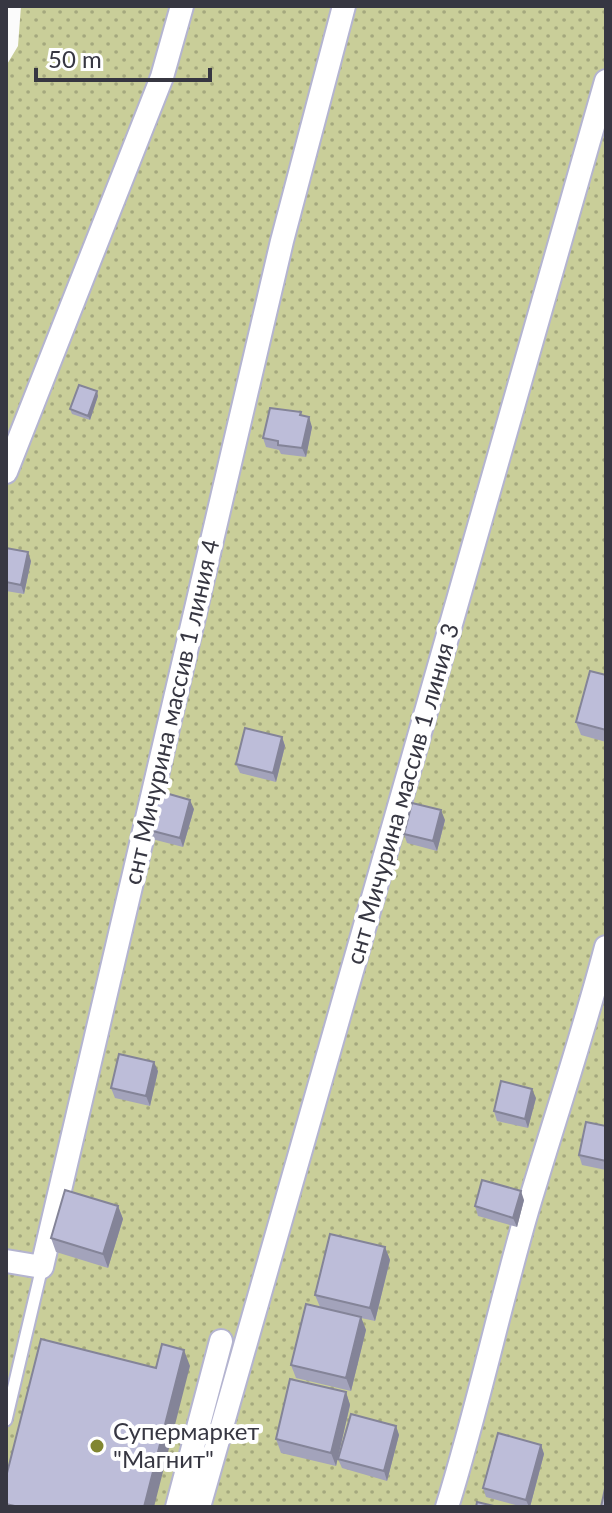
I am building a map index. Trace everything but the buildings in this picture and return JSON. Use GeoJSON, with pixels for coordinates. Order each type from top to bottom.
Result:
{"type":"FeatureCollection","features":[{"type":"Feature","properties":{"kind":"street"},"geometry":{"type":"LineString","coordinates":[[6,472],[162,77],[182,6]]}},
{"type":"Feature","properties":{"kind":"street","name":"снт Мичурина массив 1 линия 4"},"geometry":{"type":"LineString","coordinates":[[42,1267],[282,241],[344,6]]}},
{"type":"Feature","properties":{"kind":"street","name":"снт Мичурина массив 1 линия 3"},"geometry":{"type":"LineString","coordinates":[[199,1507],[606,81]]}},
{"type":"Feature","properties":{"kind":"street"},"geometry":{"type":"LineString","coordinates":[[447,1507],[528,1210],[587,1020],[606,947]]}},
{"type":"Feature","properties":{"kind":"street"},"geometry":{"type":"LineString","coordinates":[[6,1261],[42,1267]]}},
{"type":"Feature","properties":{"kind":"street"},"geometry":{"type":"LineString","coordinates":[[177,1507],[221,1341]]}},
{"type":"Feature","properties":{"kind":"lane","name":"снт Мичурина массив 1 линия 4"},"geometry":{"type":"LineString","coordinates":[[6,1420],[42,1267]]}},
{"type":"Feature","properties":{"kind":"green space"},"geometry":{"type":"Polygon","coordinates":[[[21,6],[606,6],[606,1507],[6,1507],[6,66],[18,46],[21,6]]]}},
{"type":"Feature","properties":{"kind":"place","name":"Супермаркет \"Магнит\""},"geometry":{"type":"Point","coordinates":[97,1446]}}]}
